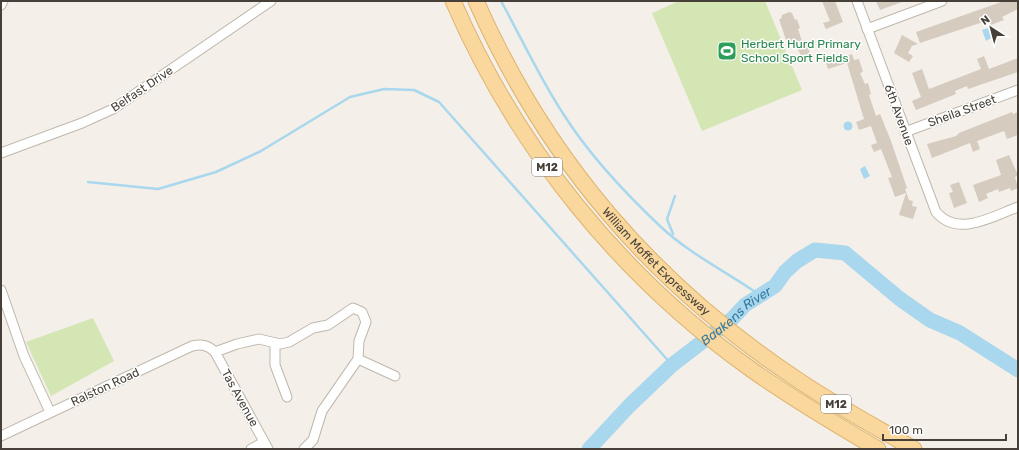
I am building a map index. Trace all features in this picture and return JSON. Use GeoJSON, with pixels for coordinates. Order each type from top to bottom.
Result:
{"type":"FeatureCollection","features":[{"type":"Feature","properties":{"kind":"main road","name":"William Moffet Expressway"},"geometry":{"type":"LineString","coordinates":[[453,1],[493,84],[547,167],[564,190],[618,254],[650,286],[675,308],[751,369],[791,396],[878,449]]}},
{"type":"Feature","properties":{"kind":"main road","name":"William Moffet Expressway"},"geometry":{"type":"LineString","coordinates":[[476,1],[516,84],[547,133],[577,176],[630,239],[688,294],[762,354],[832,401],[914,449]]}},
{"type":"Feature","properties":{"kind":"street"},"geometry":{"type":"LineString","coordinates":[[1,5],[3,1]]}},
{"type":"Feature","properties":{"kind":"street","name":"Belfast Drive"},"geometry":{"type":"LineString","coordinates":[[1,153],[89,121],[113,109],[272,1]]}},
{"type":"Feature","properties":{"kind":"street","name":"6th Avenue"},"geometry":{"type":"LineString","coordinates":[[857,1],[934,208],[941,217],[950,223],[962,225],[973,224],[1018,207]]}},
{"type":"Feature","properties":{"kind":"street"},"geometry":{"type":"LineString","coordinates":[[867,29],[942,1]]}},
{"type":"Feature","properties":{"kind":"street","name":"Sheila Street"},"geometry":{"type":"LineString","coordinates":[[905,132],[1018,90]]}},
{"type":"Feature","properties":{"kind":"street"},"geometry":{"type":"LineString","coordinates":[[1,290],[3,303],[24,356],[50,412]]}},
{"type":"Feature","properties":{"kind":"street"},"geometry":{"type":"LineString","coordinates":[[213,350],[259,339],[275,343],[284,343],[294,340],[313,328],[328,325],[349,309],[357,308],[364,314],[366,322],[359,341],[358,359],[322,411],[313,440],[304,449]]}},
{"type":"Feature","properties":{"kind":"street"},"geometry":{"type":"LineString","coordinates":[[275,343],[277,370],[287,397]]}},
{"type":"Feature","properties":{"kind":"street","name":"Ralston Road"},"geometry":{"type":"LineString","coordinates":[[1,436],[192,346],[199,345],[213,350]]}},
{"type":"Feature","properties":{"kind":"street","name":"Tas Avenue"},"geometry":{"type":"LineString","coordinates":[[213,350],[266,445]]}},
{"type":"Feature","properties":{"kind":"street"},"geometry":{"type":"LineString","coordinates":[[358,359],[395,376]]}},
{"type":"Feature","properties":{"kind":"street"},"geometry":{"type":"LineString","coordinates":[[251,449],[266,445]]}},
{"type":"Feature","properties":{"kind":"green space","name":"Herbert Hurd Primary School Sport Fields"},"geometry":{"type":"Polygon","coordinates":[[[679,1],[765,1],[802,90],[702,131],[652,13],[679,1]]]}},
{"type":"Feature","properties":{"kind":"green space"},"geometry":{"type":"Polygon","coordinates":[[[93,318],[114,361],[51,396],[26,342],[93,318]]]}},
{"type":"Feature","properties":{"kind":"water"},"geometry":{"type":"Polygon","coordinates":[[[988,28],[991,38],[986,41],[982,30],[988,28]]]}},
{"type":"Feature","properties":{"kind":"water"},"geometry":{"type":"Polygon","coordinates":[[[846,122],[850,122],[852,126],[850,130],[846,130],[844,128],[844,124],[846,122]]]}},
{"type":"Feature","properties":{"kind":"water"},"geometry":{"type":"Polygon","coordinates":[[[865,166],[870,176],[864,179],[860,169],[865,166]]]}},
{"type":"Feature","properties":{"kind":"building"},"geometry":{"type":"Polygon","coordinates":[[[822,1],[835,1],[843,22],[826,29],[823,23],[830,21],[822,1]]]}},
{"type":"Feature","properties":{"kind":"building"},"geometry":{"type":"Polygon","coordinates":[[[876,1],[902,1],[902,2],[880,10],[876,1]]]}},
{"type":"Feature","properties":{"kind":"building"},"geometry":{"type":"Polygon","coordinates":[[[1004,1],[1018,1],[1018,9],[1002,17],[1004,20],[991,25],[989,20],[920,43],[916,32],[1004,1]]]}},
{"type":"Feature","properties":{"kind":"building"},"geometry":{"type":"Polygon","coordinates":[[[789,12],[792,13],[795,20],[797,19],[800,28],[798,29],[802,41],[805,40],[810,53],[802,59],[795,41],[791,42],[791,39],[786,40],[779,19],[781,19],[782,15],[789,12]]]}},
{"type":"Feature","properties":{"kind":"building"},"geometry":{"type":"Polygon","coordinates":[[[902,35],[918,44],[912,46],[908,53],[913,56],[909,62],[894,53],[902,35]]]}},
{"type":"Feature","properties":{"kind":"building"},"geometry":{"type":"Polygon","coordinates":[[[839,54],[841,58],[852,54],[854,60],[859,59],[863,72],[860,73],[865,84],[868,83],[871,94],[869,95],[876,116],[880,114],[907,188],[905,189],[909,200],[913,201],[912,206],[917,207],[913,219],[899,215],[906,193],[895,197],[888,178],[892,177],[881,149],[874,152],[871,145],[877,143],[871,126],[859,130],[856,122],[864,119],[847,63],[828,69],[826,63],[833,61],[832,57],[839,54]]]}},
{"type":"Feature","properties":{"kind":"building"},"geometry":{"type":"Polygon","coordinates":[[[984,56],[989,69],[1018,58],[1018,72],[968,89],[967,86],[955,91],[956,94],[916,110],[912,101],[921,97],[912,73],[922,69],[929,89],[981,69],[977,59],[984,56]]]}},
{"type":"Feature","properties":{"kind":"building"},"geometry":{"type":"Polygon","coordinates":[[[1012,112],[1013,114],[1018,112],[1018,135],[1007,139],[1004,131],[977,141],[980,149],[973,152],[970,143],[932,158],[927,144],[956,136],[959,133],[1012,112]]]}},
{"type":"Feature","properties":{"kind":"building"},"geometry":{"type":"Polygon","coordinates":[[[1009,155],[1018,175],[1015,177],[1018,188],[1011,191],[1010,188],[999,192],[998,189],[986,194],[988,198],[979,202],[973,185],[1001,175],[996,160],[1009,155]]]}},
{"type":"Feature","properties":{"kind":"building"},"geometry":{"type":"Polygon","coordinates":[[[959,182],[967,203],[954,208],[949,193],[953,192],[950,185],[959,182]]]}},
{"type":"Feature","properties":{"kind":"waterway"},"geometry":{"type":"LineString","coordinates":[[501,1],[555,101],[585,145],[609,174],[661,227],[673,237],[697,255],[761,296]]}},
{"type":"Feature","properties":{"kind":"waterway"},"geometry":{"type":"LineString","coordinates":[[88,182],[158,189],[216,172],[261,151],[350,97],[384,89],[414,90],[439,102],[672,365]]}},
{"type":"Feature","properties":{"kind":"waterway"},"geometry":{"type":"LineString","coordinates":[[673,234],[667,219],[675,196]]}},
{"type":"Feature","properties":{"kind":"waterway","name":"Baakens River"},"geometry":{"type":"LineString","coordinates":[[589,449],[629,406],[672,365],[732,319],[745,305],[775,286],[785,272],[797,261],[815,250],[845,253],[900,299],[930,320],[960,333],[1018,370]]}},
{"type":"Feature","properties":{"kind":"place","name":"Herbert Hurd Primary School Sport Fields"},"geometry":{"type":"Point","coordinates":[727,51]}}]}
